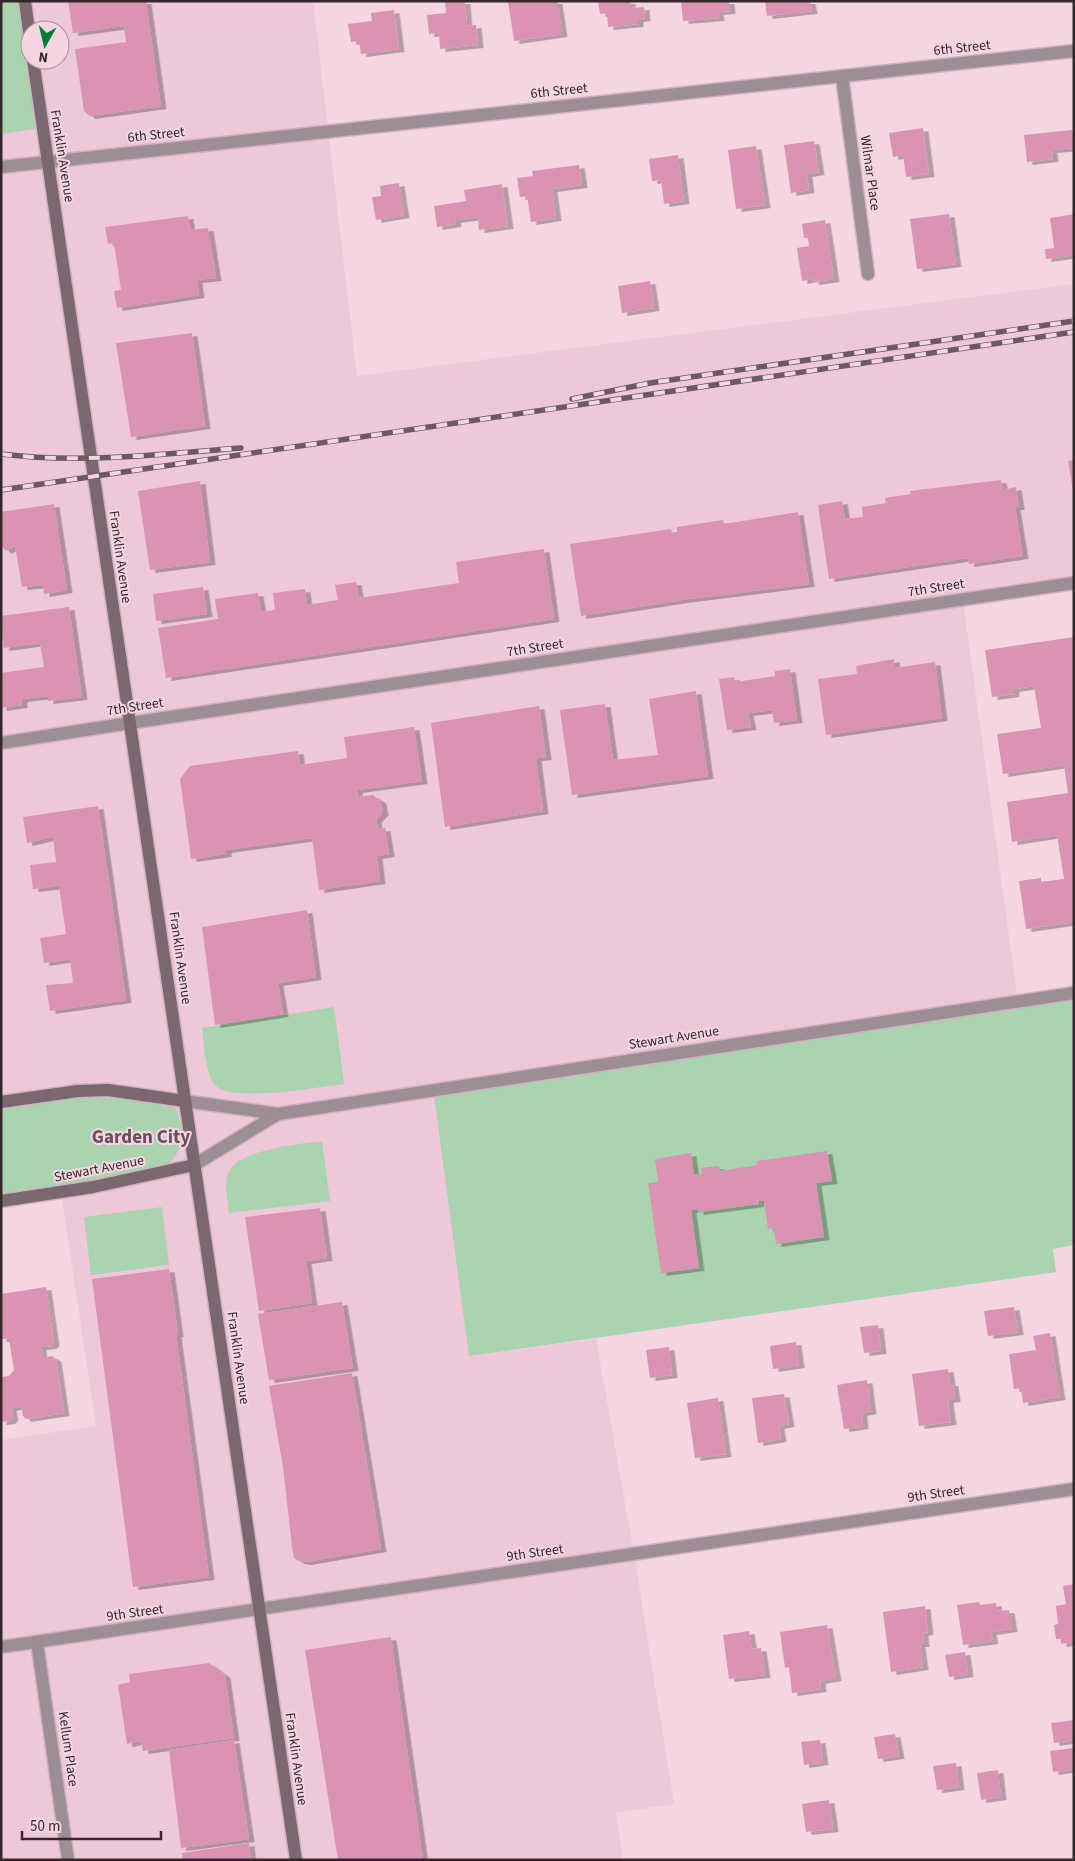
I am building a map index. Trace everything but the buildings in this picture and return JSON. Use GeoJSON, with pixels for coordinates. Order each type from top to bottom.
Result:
{"type":"FeatureCollection","features":[{"type":"Feature","properties":{"kind":"main road"},"geometry":{"type":"LineString","coordinates":[[25,1],[28,20]]}},
{"type":"Feature","properties":{"kind":"main road","name":"Franklin Avenue"},"geometry":{"type":"LineString","coordinates":[[34,70],[296,1860]]}},
{"type":"Feature","properties":{"kind":"main road","name":"Stewart Avenue"},"geometry":{"type":"LineString","coordinates":[[1,1102],[78,1091],[108,1090],[185,1101]]}},
{"type":"Feature","properties":{"kind":"main road","name":"Stewart Avenue"},"geometry":{"type":"LineString","coordinates":[[1,1201],[93,1187],[194,1165]]}},
{"type":"Feature","properties":{"kind":"street","name":"6th Street"},"geometry":{"type":"LineString","coordinates":[[1,168],[1074,50]]}},
{"type":"Feature","properties":{"kind":"street","name":"Wilmar Place"},"geometry":{"type":"LineString","coordinates":[[842,76],[868,274]]}},
{"type":"Feature","properties":{"kind":"street","name":"7th Street"},"geometry":{"type":"LineString","coordinates":[[1,743],[1074,583]]}},
{"type":"Feature","properties":{"kind":"street","name":"Stewart Avenue"},"geometry":{"type":"LineString","coordinates":[[185,1101],[278,1114],[1074,993]]}},
{"type":"Feature","properties":{"kind":"street","name":"Stewart Avenue"},"geometry":{"type":"LineString","coordinates":[[194,1165],[278,1114]]}},
{"type":"Feature","properties":{"kind":"street","name":"9th Street"},"geometry":{"type":"LineString","coordinates":[[1,1647],[1074,1489]]}},
{"type":"Feature","properties":{"kind":"street","name":"Kellum Place"},"geometry":{"type":"LineString","coordinates":[[37,1642],[68,1860]]}},
{"type":"Feature","properties":{"kind":"shaded area"},"geometry":{"type":"Polygon","coordinates":[[[1,1],[313,1],[357,376],[1074,284],[1074,584],[963,601],[1018,1002],[469,1356],[596,1339],[634,1554],[674,1804],[616,1813],[623,1860],[1,1860],[1,1440],[96,1426],[61,1192],[181,1144],[182,1123],[175,1106],[1,1102],[1,1]]]}},
{"type":"Feature","properties":{"kind":"green space"},"geometry":{"type":"Polygon","coordinates":[[[1,1],[24,1],[27,20],[20,20],[20,70],[32,70],[43,128],[1,134],[1,1]]]}},
{"type":"Feature","properties":{"kind":"green space"},"geometry":{"type":"Polygon","coordinates":[[[1074,993],[1074,1245],[1053,1249],[1056,1272],[469,1356],[433,1088],[1074,993]]]}},
{"type":"Feature","properties":{"kind":"green space"},"geometry":{"type":"Polygon","coordinates":[[[334,1007],[344,1084],[278,1092],[242,1093],[227,1091],[217,1087],[213,1082],[206,1059],[202,1028],[334,1007]]]}},
{"type":"Feature","properties":{"kind":"green space"},"geometry":{"type":"Polygon","coordinates":[[[127,1089],[175,1106],[181,1126],[181,1142],[175,1157],[161,1172],[1,1201],[1,1102],[127,1089]]]}},
{"type":"Feature","properties":{"kind":"green space"},"geometry":{"type":"Polygon","coordinates":[[[322,1141],[330,1201],[229,1213],[226,1181],[229,1171],[236,1164],[246,1157],[272,1149],[322,1141]]]}},
{"type":"Feature","properties":{"kind":"green space"},"geometry":{"type":"Polygon","coordinates":[[[162,1207],[169,1265],[91,1275],[84,1217],[162,1207]]]}},
{"type":"Feature","properties":{"kind":"railway"},"geometry":{"type":"LineString","coordinates":[[572,399],[650,383],[1074,321]]}},
{"type":"Feature","properties":{"kind":"railway"},"geometry":{"type":"LineString","coordinates":[[1,490],[1074,332]]}},
{"type":"Feature","properties":{"kind":"railway"},"geometry":{"type":"LineString","coordinates":[[1,454],[31,457],[91,458],[241,448]]}},
{"type":"Feature","properties":{"kind":"district","name":"Garden City"},"geometry":{"type":"Point","coordinates":[141,1137]}}]}
